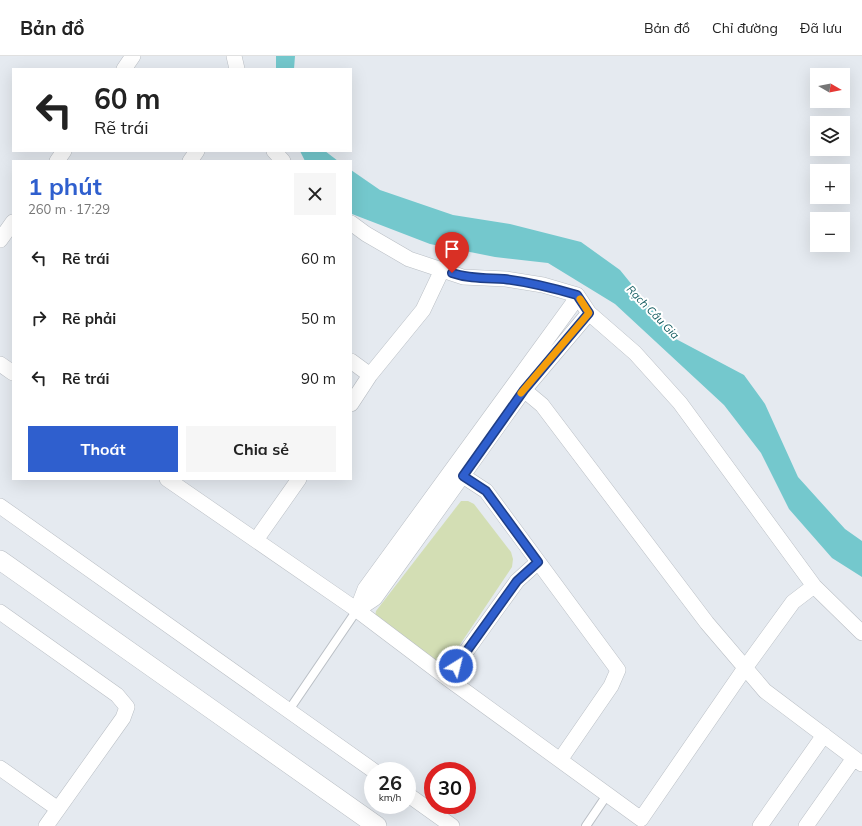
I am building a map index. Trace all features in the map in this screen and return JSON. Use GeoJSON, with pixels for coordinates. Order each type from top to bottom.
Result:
{"type":"FeatureCollection","features":[{"type":"Feature","properties":{"kind":"street"},"geometry":{"type":"LineString","coordinates":[[125,68],[133,56]]}},
{"type":"Feature","properties":{"kind":"street"},"geometry":{"type":"LineString","coordinates":[[234,56],[236,68]]}},
{"type":"Feature","properties":{"kind":"street"},"geometry":{"type":"LineString","coordinates":[[275,152],[282,160]]}},
{"type":"Feature","properties":{"kind":"street"},"geometry":{"type":"LineString","coordinates":[[0,240],[12,223]]}},
{"type":"Feature","properties":{"kind":"street"},"geometry":{"type":"LineString","coordinates":[[352,224],[366,234],[408,259],[463,277],[506,279],[543,285],[577,295],[589,313],[635,353],[680,403],[814,586],[862,632]]}},
{"type":"Feature","properties":{"kind":"street"},"geometry":{"type":"LineString","coordinates":[[352,402],[370,375],[423,310],[442,270]]}},
{"type":"Feature","properties":{"kind":"street"},"geometry":{"type":"LineString","coordinates":[[357,610],[365,589],[574,302],[577,295]]}},
{"type":"Feature","properties":{"kind":"street"},"geometry":{"type":"LineString","coordinates":[[357,610],[375,598],[524,390],[589,313]]}},
{"type":"Feature","properties":{"kind":"street"},"geometry":{"type":"LineString","coordinates":[[352,362],[370,375]]}},
{"type":"Feature","properties":{"kind":"street"},"geometry":{"type":"LineString","coordinates":[[0,364],[12,372]]}},
{"type":"Feature","properties":{"kind":"street"},"geometry":{"type":"LineString","coordinates":[[524,390],[542,406],[707,624],[765,691],[858,761],[806,826]]}},
{"type":"Feature","properties":{"kind":"street"},"geometry":{"type":"LineString","coordinates":[[463,476],[486,491],[618,670],[611,686],[560,760]]}},
{"type":"Feature","properties":{"kind":"street"},"geometry":{"type":"LineString","coordinates":[[168,480],[357,610],[646,823],[745,668],[793,602],[814,586]]}},
{"type":"Feature","properties":{"kind":"street"},"geometry":{"type":"LineString","coordinates":[[256,540],[298,480]]}},
{"type":"Feature","properties":{"kind":"street"},"geometry":{"type":"LineString","coordinates":[[0,506],[364,764]]}},
{"type":"Feature","properties":{"kind":"street"},"geometry":{"type":"LineString","coordinates":[[0,560],[370,824]]}},
{"type":"Feature","properties":{"kind":"street"},"geometry":{"type":"LineString","coordinates":[[448,678],[517,581],[538,562]]}},
{"type":"Feature","properties":{"kind":"street"},"geometry":{"type":"LineString","coordinates":[[0,612],[117,695],[127,707],[123,718],[46,826]]}},
{"type":"Feature","properties":{"kind":"street"},"geometry":{"type":"LineString","coordinates":[[760,826],[824,735]]}},
{"type":"Feature","properties":{"kind":"street"},"geometry":{"type":"LineString","coordinates":[[0,768],[58,809]]}},
{"type":"Feature","properties":{"kind":"street"},"geometry":{"type":"LineString","coordinates":[[416,800],[452,826]]}},
{"type":"Feature","properties":{"kind":"lane"},"geometry":{"type":"LineString","coordinates":[[289,710],[357,610]]}},
{"type":"Feature","properties":{"kind":"lane"},"geometry":{"type":"LineString","coordinates":[[586,826],[608,795]]}},
{"type":"Feature","properties":{"kind":"green space"},"geometry":{"type":"Polygon","coordinates":[[[461,501],[468,501],[474,504],[511,552],[513,559],[512,567],[451,658],[446,664],[439,666],[375,616],[376,611],[461,501]]]}},
{"type":"Feature","properties":{"kind":"water"},"geometry":{"type":"Polygon","coordinates":[[[276,56],[295,56],[294,68],[276,68],[276,56]]]}},
{"type":"Feature","properties":{"kind":"water"},"geometry":{"type":"Polygon","coordinates":[[[300,152],[326,152],[337,160],[304,160],[300,152]]]}},
{"type":"Feature","properties":{"kind":"water","name":"Rạch Cầu Gia"},"geometry":{"type":"Polygon","coordinates":[[[352,171],[380,190],[453,215],[510,224],[581,242],[620,270],[676,339],[744,375],[765,404],[798,477],[845,529],[862,541],[862,577],[832,558],[789,509],[761,453],[724,405],[615,304],[548,263],[495,257],[430,244],[352,214],[352,171]]]}},
{"type":"Feature","properties":{"kind":"slow traffic"},"geometry":{"type":"LineString","coordinates":[[521,393],[589,313],[580,299]]}},
{"type":"Feature","properties":{"kind":"route"},"geometry":{"type":"LineString","coordinates":[[452,273],[463,277],[506,279],[543,285],[577,295],[589,313],[524,390],[463,476],[486,491],[538,562],[517,581],[456,666]]}}]}
